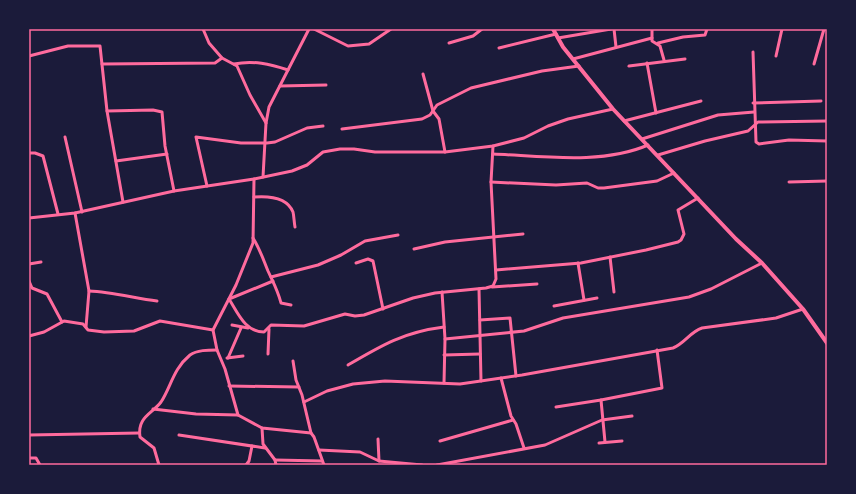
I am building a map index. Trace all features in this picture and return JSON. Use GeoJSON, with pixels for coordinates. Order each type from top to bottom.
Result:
{"type":"FeatureCollection","features":[{"type":"Feature","properties":{"kind":"street"},"geometry":{"type":"LineString","coordinates":[[204,29],[210,43],[222,58],[237,66],[250,95],[266,123]]}},
{"type":"Feature","properties":{"kind":"street"},"geometry":{"type":"LineString","coordinates":[[263,177],[267,143],[266,123],[270,107],[309,29]]}},
{"type":"Feature","properties":{"kind":"street"},"geometry":{"type":"LineString","coordinates":[[314,29],[348,46],[369,44],[391,29]]}},
{"type":"Feature","properties":{"kind":"street"},"geometry":{"type":"LineString","coordinates":[[449,43],[474,36],[482,29]]}},
{"type":"Feature","properties":{"kind":"street"},"geometry":{"type":"LineString","coordinates":[[553,29],[573,59],[613,109],[736,239],[762,263],[803,309],[827,343]]}},
{"type":"Feature","properties":{"kind":"street"},"geometry":{"type":"LineString","coordinates":[[499,48],[557,36],[612,29],[616,47]]}},
{"type":"Feature","properties":{"kind":"street"},"geometry":{"type":"LineString","coordinates":[[652,29],[652,41],[658,44],[683,37],[705,35],[707,29]]}},
{"type":"Feature","properties":{"kind":"street"},"geometry":{"type":"LineString","coordinates":[[776,56],[782,29]]}},
{"type":"Feature","properties":{"kind":"street"},"geometry":{"type":"LineString","coordinates":[[814,64],[824,29]]}},
{"type":"Feature","properties":{"kind":"street"},"geometry":{"type":"LineString","coordinates":[[573,59],[652,38]]}},
{"type":"Feature","properties":{"kind":"street"},"geometry":{"type":"LineString","coordinates":[[658,44],[664,60]]}},
{"type":"Feature","properties":{"kind":"street"},"geometry":{"type":"LineString","coordinates":[[29,56],[68,46],[100,46],[107,111],[122,202]]}},
{"type":"Feature","properties":{"kind":"street"},"geometry":{"type":"LineString","coordinates":[[753,52],[754,126],[756,142],[759,144],[789,140],[827,141]]}},
{"type":"Feature","properties":{"kind":"street"},"geometry":{"type":"LineString","coordinates":[[102,64],[215,63],[222,58]]}},
{"type":"Feature","properties":{"kind":"street"},"geometry":{"type":"LineString","coordinates":[[629,66],[664,60],[685,59]]}},
{"type":"Feature","properties":{"kind":"street"},"geometry":{"type":"LineString","coordinates":[[234,64],[244,62],[261,62],[288,70]]}},
{"type":"Feature","properties":{"kind":"street"},"geometry":{"type":"LineString","coordinates":[[647,63],[656,113]]}},
{"type":"Feature","properties":{"kind":"street"},"geometry":{"type":"LineString","coordinates":[[342,128],[422,119],[430,115],[437,105],[471,88],[542,71],[579,66]]}},
{"type":"Feature","properties":{"kind":"street"},"geometry":{"type":"LineString","coordinates":[[423,74],[433,111],[439,119],[445,152]]}},
{"type":"Feature","properties":{"kind":"street"},"geometry":{"type":"LineString","coordinates":[[280,86],[326,85]]}},
{"type":"Feature","properties":{"kind":"street"},"geometry":{"type":"LineString","coordinates":[[624,121],[701,101]]}},
{"type":"Feature","properties":{"kind":"street"},"geometry":{"type":"LineString","coordinates":[[754,103],[821,101]]}},
{"type":"Feature","properties":{"kind":"street"},"geometry":{"type":"LineString","coordinates":[[29,218],[82,212],[174,191],[254,179],[299,168],[323,152],[340,149],[376,152],[445,152],[493,146],[524,138],[548,126],[568,119],[613,109]]}},
{"type":"Feature","properties":{"kind":"street"},"geometry":{"type":"LineString","coordinates":[[107,111],[153,110],[162,112],[167,154],[174,191]]}},
{"type":"Feature","properties":{"kind":"street"},"geometry":{"type":"LineString","coordinates":[[642,138],[718,115],[754,112]]}},
{"type":"Feature","properties":{"kind":"street"},"geometry":{"type":"LineString","coordinates":[[658,155],[705,141],[748,131],[758,122],[827,121]]}},
{"type":"Feature","properties":{"kind":"street"},"geometry":{"type":"LineString","coordinates":[[207,186],[196,136],[241,143],[267,143],[275,142],[307,128],[323,126]]}},
{"type":"Feature","properties":{"kind":"street"},"geometry":{"type":"LineString","coordinates":[[65,137],[82,212]]}},
{"type":"Feature","properties":{"kind":"street"},"geometry":{"type":"LineString","coordinates":[[493,154],[584,157],[630,153],[648,145]]}},
{"type":"Feature","properties":{"kind":"street"},"geometry":{"type":"LineString","coordinates":[[490,288],[495,284],[496,270],[492,182],[493,146]]}},
{"type":"Feature","properties":{"kind":"street"},"geometry":{"type":"LineString","coordinates":[[29,153],[35,152],[43,156],[58,214]]}},
{"type":"Feature","properties":{"kind":"street"},"geometry":{"type":"LineString","coordinates":[[116,161],[167,154]]}},
{"type":"Feature","properties":{"kind":"street"},"geometry":{"type":"LineString","coordinates":[[492,182],[556,185],[587,183],[604,188],[657,181],[675,173]]}},
{"type":"Feature","properties":{"kind":"street"},"geometry":{"type":"LineString","coordinates":[[238,415],[222,358],[217,350],[213,330],[236,284],[253,238],[254,179]]}},
{"type":"Feature","properties":{"kind":"street"},"geometry":{"type":"LineString","coordinates":[[789,182],[827,181]]}},
{"type":"Feature","properties":{"kind":"street"},"geometry":{"type":"LineString","coordinates":[[254,197],[269,196],[282,201],[292,210],[295,227]]}},
{"type":"Feature","properties":{"kind":"street"},"geometry":{"type":"LineString","coordinates":[[496,270],[578,263],[646,250],[681,240],[684,234],[677,213],[678,210],[698,198]]}},
{"type":"Feature","properties":{"kind":"street"},"geometry":{"type":"LineString","coordinates":[[75,213],[89,291],[86,327]]}},
{"type":"Feature","properties":{"kind":"street"},"geometry":{"type":"LineString","coordinates":[[414,249],[445,242],[523,234]]}},
{"type":"Feature","properties":{"kind":"street"},"geometry":{"type":"LineString","coordinates":[[271,277],[323,263],[365,241],[398,235]]}},
{"type":"Feature","properties":{"kind":"street"},"geometry":{"type":"LineString","coordinates":[[253,238],[259,247],[271,277],[278,289],[281,303],[291,305]]}},
{"type":"Feature","properties":{"kind":"street"},"geometry":{"type":"LineString","coordinates":[[610,257],[614,292]]}},
{"type":"Feature","properties":{"kind":"street"},"geometry":{"type":"LineString","coordinates":[[356,263],[368,260],[372,261],[383,308]]}},
{"type":"Feature","properties":{"kind":"street"},"geometry":{"type":"LineString","coordinates":[[29,264],[41,262]]}},
{"type":"Feature","properties":{"kind":"street"},"geometry":{"type":"LineString","coordinates":[[578,263],[584,300]]}},
{"type":"Feature","properties":{"kind":"street"},"geometry":{"type":"LineString","coordinates":[[445,339],[480,336],[536,328],[564,318],[689,297],[711,289],[762,263]]}},
{"type":"Feature","properties":{"kind":"street"},"geometry":{"type":"LineString","coordinates":[[229,299],[273,281]]}},
{"type":"Feature","properties":{"kind":"street"},"geometry":{"type":"LineString","coordinates":[[29,282],[32,288],[44,293],[51,299],[62,322]]}},
{"type":"Feature","properties":{"kind":"street"},"geometry":{"type":"LineString","coordinates":[[232,325],[264,332],[269,327],[276,325],[304,326],[340,315],[360,316],[413,298],[442,292],[537,284]]}},
{"type":"Feature","properties":{"kind":"street"},"geometry":{"type":"LineString","coordinates":[[479,289],[481,381]]}},
{"type":"Feature","properties":{"kind":"street"},"geometry":{"type":"LineString","coordinates":[[89,291],[107,292],[119,296],[157,301]]}},
{"type":"Feature","properties":{"kind":"street"},"geometry":{"type":"LineString","coordinates":[[442,292],[445,339],[444,383]]}},
{"type":"Feature","properties":{"kind":"street"},"geometry":{"type":"LineString","coordinates":[[554,306],[597,298]]}},
{"type":"Feature","properties":{"kind":"street"},"geometry":{"type":"LineString","coordinates":[[229,299],[248,328]]}},
{"type":"Feature","properties":{"kind":"street"},"geometry":{"type":"LineString","coordinates":[[304,402],[327,391],[353,384],[384,381],[460,384],[516,376],[657,350],[678,346],[696,330],[702,328],[776,318],[803,309]]}},
{"type":"Feature","properties":{"kind":"street"},"geometry":{"type":"LineString","coordinates":[[480,320],[508,317],[511,320],[516,376]]}},
{"type":"Feature","properties":{"kind":"street"},"geometry":{"type":"LineString","coordinates":[[29,336],[44,332],[62,322],[83,324],[88,330],[104,332],[134,331],[160,321],[213,330]]}},
{"type":"Feature","properties":{"kind":"street"},"geometry":{"type":"LineString","coordinates":[[268,354],[269,327]]}},
{"type":"Feature","properties":{"kind":"street"},"geometry":{"type":"LineString","coordinates":[[348,365],[396,338],[420,330],[444,327]]}},
{"type":"Feature","properties":{"kind":"street"},"geometry":{"type":"LineString","coordinates":[[228,358],[241,328]]}},
{"type":"Feature","properties":{"kind":"street"},"geometry":{"type":"LineString","coordinates":[[159,465],[154,448],[140,437],[141,425],[147,413],[161,402],[173,376],[191,354],[204,350],[217,350]]}},
{"type":"Feature","properties":{"kind":"street"},"geometry":{"type":"LineString","coordinates":[[556,407],[662,388],[657,350]]}},
{"type":"Feature","properties":{"kind":"street"},"geometry":{"type":"LineString","coordinates":[[444,355],[480,354]]}},
{"type":"Feature","properties":{"kind":"street"},"geometry":{"type":"LineString","coordinates":[[222,358],[243,356]]}},
{"type":"Feature","properties":{"kind":"street"},"geometry":{"type":"LineString","coordinates":[[275,460],[323,463],[314,437],[311,434],[293,361]]}},
{"type":"Feature","properties":{"kind":"street"},"geometry":{"type":"LineString","coordinates":[[501,378],[513,420],[524,448]]}},
{"type":"Feature","properties":{"kind":"street"},"geometry":{"type":"LineString","coordinates":[[229,386],[299,387]]}},
{"type":"Feature","properties":{"kind":"street"},"geometry":{"type":"LineString","coordinates":[[601,400],[605,442]]}},
{"type":"Feature","properties":{"kind":"street"},"geometry":{"type":"LineString","coordinates":[[153,409],[196,414],[238,415],[262,428],[311,434]]}},
{"type":"Feature","properties":{"kind":"street"},"geometry":{"type":"LineString","coordinates":[[437,465],[556,442],[602,420],[632,416]]}},
{"type":"Feature","properties":{"kind":"street"},"geometry":{"type":"LineString","coordinates":[[440,441],[513,420]]}},
{"type":"Feature","properties":{"kind":"street"},"geometry":{"type":"LineString","coordinates":[[262,428],[263,444],[275,460],[276,465]]}},
{"type":"Feature","properties":{"kind":"street"},"geometry":{"type":"LineString","coordinates":[[29,435],[140,433]]}},
{"type":"Feature","properties":{"kind":"street"},"geometry":{"type":"LineString","coordinates":[[179,435],[265,448]]}},
{"type":"Feature","properties":{"kind":"street"},"geometry":{"type":"LineString","coordinates":[[378,439],[379,460]]}},
{"type":"Feature","properties":{"kind":"street"},"geometry":{"type":"LineString","coordinates":[[599,443],[622,441]]}},
{"type":"Feature","properties":{"kind":"street"},"geometry":{"type":"LineString","coordinates":[[246,465],[249,461],[252,446]]}},
{"type":"Feature","properties":{"kind":"street"},"geometry":{"type":"LineString","coordinates":[[318,450],[360,452],[379,460],[422,465]]}},
{"type":"Feature","properties":{"kind":"street"},"geometry":{"type":"LineString","coordinates":[[29,458],[36,458],[40,465]]}}]}
